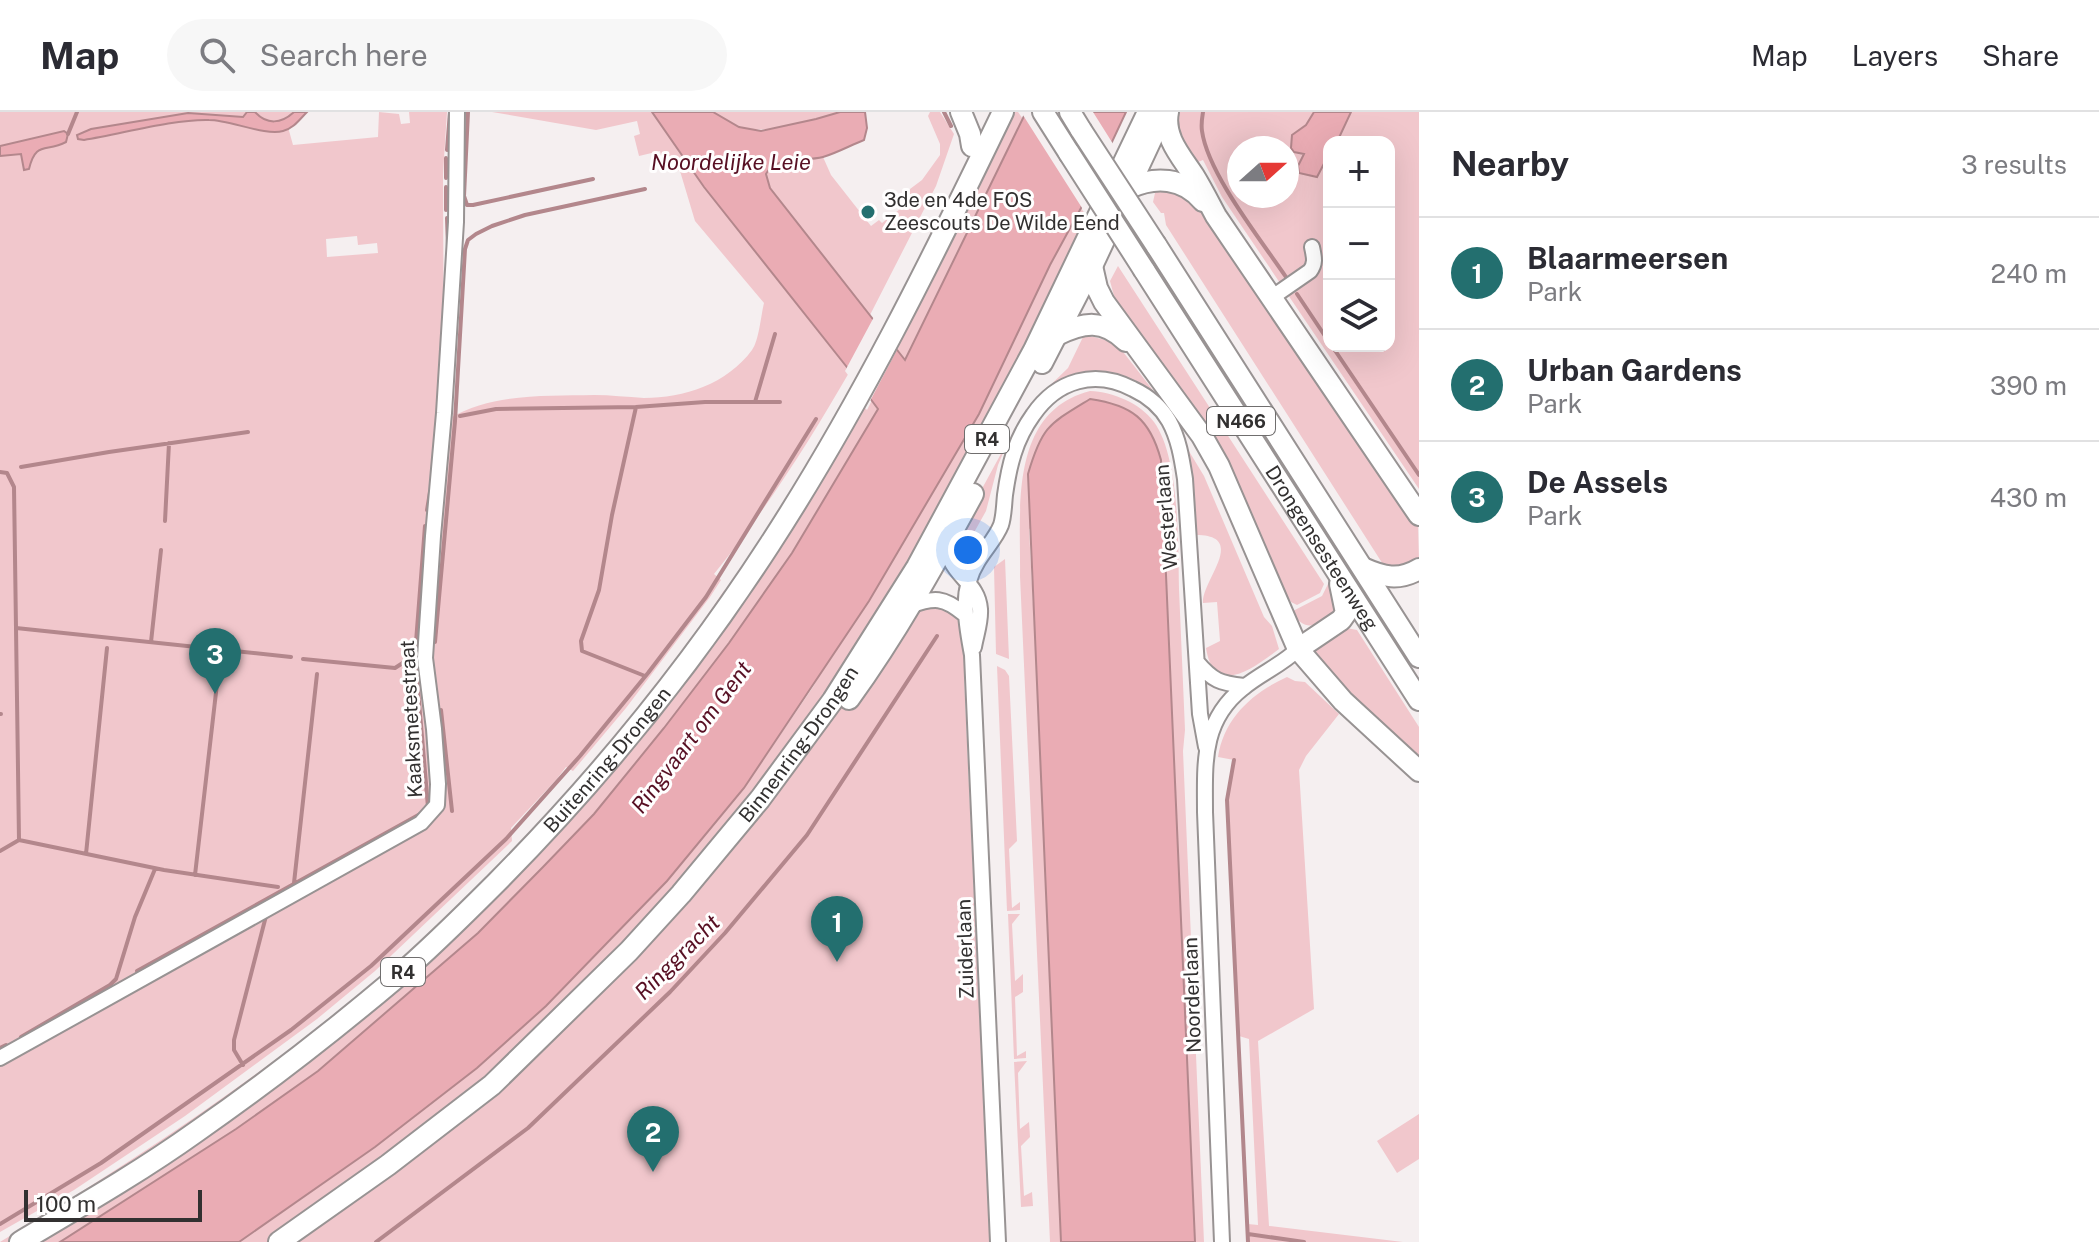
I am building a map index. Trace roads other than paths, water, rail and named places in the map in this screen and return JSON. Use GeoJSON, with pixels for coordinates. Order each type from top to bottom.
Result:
{"type":"FeatureCollection","features":[{"type":"Feature","properties":{"kind":"highway"},"geometry":{"type":"LineString","coordinates":[[895,326],[899,297],[989,112]]}},
{"type":"Feature","properties":{"kind":"highway","name":"Buitenring-Drongen"},"geometry":{"type":"LineString","coordinates":[[20,1242],[194,1134],[398,977],[577,799],[684,668],[772,542],[816,470],[895,326],[1003,112]]}},
{"type":"Feature","properties":{"kind":"highway","name":"Drongensesteenweg"},"geometry":{"type":"LineString","coordinates":[[1043,112],[1419,700]]}},
{"type":"Feature","properties":{"kind":"highway","name":"Binnenring-Drongen"},"geometry":{"type":"LineString","coordinates":[[279,1242],[388,1165],[492,1085],[629,951],[760,799],[833,700],[917,567],[1034,350],[1148,112]]}},
{"type":"Feature","properties":{"kind":"highway"},"geometry":{"type":"LineString","coordinates":[[797,750],[811,747],[846,703],[910,606],[1057,335],[1166,112]]}},
{"type":"Feature","properties":{"kind":"highway"},"geometry":{"type":"LineString","coordinates":[[1166,112],[1173,146],[1216,216]]}},
{"type":"Feature","properties":{"kind":"highway"},"geometry":{"type":"LineString","coordinates":[[964,113],[972,146]]}},
{"type":"Feature","properties":{"kind":"highway","name":"Drongensesteenweg"},"geometry":{"type":"LineString","coordinates":[[1076,121],[1419,657]]}},
{"type":"Feature","properties":{"kind":"highway"},"geometry":{"type":"LineString","coordinates":[[1129,188],[1148,180],[1168,180],[1200,196],[1278,293],[1419,515]]}},
{"type":"Feature","properties":{"kind":"highway"},"geometry":{"type":"LineString","coordinates":[[1092,266],[1101,297],[1202,436],[1219,466],[1298,649],[1343,701],[1419,771]]}},
{"type":"Feature","properties":{"kind":"highway"},"geometry":{"type":"LineString","coordinates":[[1057,335],[1082,325],[1105,326],[1123,337],[1145,360]]}},
{"type":"Feature","properties":{"kind":"highway"},"geometry":{"type":"LineString","coordinates":[[1363,568],[1393,578],[1419,569]]}},
{"type":"Feature","properties":{"kind":"highway"},"geometry":{"type":"LineString","coordinates":[[1298,649],[1341,620],[1346,613],[1338,572]]}},
{"type":"Feature","properties":{"kind":"street","name":"Kaaksmetestraat"},"geometry":{"type":"LineString","coordinates":[[0,1058],[421,823],[437,805],[434,729],[425,658],[456,222],[457,112]]}},
{"type":"Feature","properties":{"kind":"street"},"geometry":{"type":"LineString","coordinates":[[1278,293],[1314,267],[1312,247]]}},
{"type":"Feature","properties":{"kind":"street","name":"Westerlaan"},"geometry":{"type":"LineString","coordinates":[[1001,525],[1015,448],[1033,414],[1052,394],[1076,382],[1100,378],[1123,384],[1147,396],[1155,404],[1169,421],[1182,460],[1200,714],[1206,747]]}},
{"type":"Feature","properties":{"kind":"street","name":"Zuiderlaan"},"geometry":{"type":"LineString","coordinates":[[998,1242],[972,655],[964,614],[973,569],[1001,525]]}},
{"type":"Feature","properties":{"kind":"street","name":"Zuiderlaan"},"geometry":{"type":"LineString","coordinates":[[947,542],[951,561],[968,582],[980,606],[972,655]]}},
{"type":"Feature","properties":{"kind":"street"},"geometry":{"type":"LineString","coordinates":[[910,606],[938,600],[947,602],[964,614]]}},
{"type":"Feature","properties":{"kind":"street"},"geometry":{"type":"LineString","coordinates":[[1206,747],[1221,711],[1244,686],[1288,659],[1298,649]]}},
{"type":"Feature","properties":{"kind":"street"},"geometry":{"type":"LineString","coordinates":[[1197,659],[1215,680],[1244,686]]}},
{"type":"Feature","properties":{"kind":"street","name":"Noorderlaan"},"geometry":{"type":"LineString","coordinates":[[1206,747],[1205,812],[1222,1242]]}},
{"type":"Feature","properties":{"kind":"water"},"geometry":{"type":"Polygon","coordinates":[[[247,112],[255,112],[264,119],[274,121],[294,112],[307,112],[290,128],[276,132],[227,122],[195,120],[84,140],[78,139],[77,135],[91,129],[188,113],[243,117],[247,112]]]}},
{"type":"Feature","properties":{"kind":"water"},"geometry":{"type":"Polygon","coordinates":[[[652,112],[713,112],[739,127],[761,131],[840,112],[865,112],[867,128],[864,140],[823,157],[776,164],[766,174],[770,188],[905,360],[1026,112],[1126,112],[979,414],[869,601],[744,788],[667,881],[546,1006],[477,1068],[375,1147],[239,1242],[60,1242],[236,1129],[318,1071],[478,933],[543,867],[594,814],[729,643],[792,553],[878,409],[704,187],[652,112]]]}},
{"type":"Feature","properties":{"kind":"water"},"geometry":{"type":"Polygon","coordinates":[[[1314,112],[1351,112],[1340,136],[1323,136],[1323,166],[1317,177],[1299,173],[1304,154],[1299,153],[1299,136],[1292,135],[1306,125],[1314,112]]]}},
{"type":"Feature","properties":{"kind":"water"},"geometry":{"type":"Polygon","coordinates":[[[64,131],[68,134],[66,142],[39,151],[29,169],[24,170],[21,154],[0,156],[0,146],[64,131]]]}},
{"type":"Feature","properties":{"kind":"water"},"geometry":{"type":"Polygon","coordinates":[[[1090,399],[1117,405],[1137,416],[1151,434],[1161,460],[1195,1242],[1061,1242],[1028,474],[1038,446],[1049,428],[1090,399]]]}},
{"type":"Feature","properties":{"kind":"waterway"},"geometry":{"type":"LineString","coordinates":[[68,134],[77,112]]}},
{"type":"Feature","properties":{"kind":"waterway"},"geometry":{"type":"LineString","coordinates":[[447,150],[450,112]]}},
{"type":"Feature","properties":{"kind":"waterway"},"geometry":{"type":"LineString","coordinates":[[468,112],[464,196],[467,205],[593,179]]}},
{"type":"Feature","properties":{"kind":"waterway"},"geometry":{"type":"LineString","coordinates":[[944,112],[951,126]]}},
{"type":"Feature","properties":{"kind":"waterway"},"geometry":{"type":"LineString","coordinates":[[1203,112],[1202,131],[1214,167],[1286,277]]}},
{"type":"Feature","properties":{"kind":"waterway"},"geometry":{"type":"LineString","coordinates":[[446,158],[446,178]]}},
{"type":"Feature","properties":{"kind":"waterway"},"geometry":{"type":"LineString","coordinates":[[446,187],[446,210]]}},
{"type":"Feature","properties":{"kind":"waterway"},"geometry":{"type":"LineString","coordinates":[[435,642],[468,240],[492,226],[525,215],[645,189]]}},
{"type":"Feature","properties":{"kind":"waterway"},"geometry":{"type":"LineString","coordinates":[[447,218],[448,247]]}},
{"type":"Feature","properties":{"kind":"waterway"},"geometry":{"type":"LineString","coordinates":[[1297,294],[1323,333]]}},
{"type":"Feature","properties":{"kind":"waterway"},"geometry":{"type":"LineString","coordinates":[[755,402],[775,334]]}},
{"type":"Feature","properties":{"kind":"waterway"},"geometry":{"type":"LineString","coordinates":[[1336,352],[1419,475]]}},
{"type":"Feature","properties":{"kind":"waterway"},"geometry":{"type":"LineString","coordinates":[[645,676],[582,651],[581,641],[599,590],[636,407],[705,402],[780,402]]}},
{"type":"Feature","properties":{"kind":"waterway"},"geometry":{"type":"LineString","coordinates":[[460,416],[496,409],[636,407]]}},
{"type":"Feature","properties":{"kind":"waterway"},"geometry":{"type":"LineString","coordinates":[[0,1224],[101,1163],[291,1030],[371,966],[506,839],[580,756],[706,597],[816,419]]}},
{"type":"Feature","properties":{"kind":"waterway"},"geometry":{"type":"LineString","coordinates":[[21,467],[248,432]]}},
{"type":"Feature","properties":{"kind":"waterway"},"geometry":{"type":"LineString","coordinates":[[165,521],[169,443]]}},
{"type":"Feature","properties":{"kind":"waterway"},"geometry":{"type":"LineString","coordinates":[[0,472],[7,473],[14,487],[19,840],[164,870],[278,887]]}},
{"type":"Feature","properties":{"kind":"waterway"},"geometry":{"type":"LineString","coordinates":[[427,510],[430,492]]}},
{"type":"Feature","properties":{"kind":"waterway"},"geometry":{"type":"LineString","coordinates":[[425,526],[415,655],[428,807]]}},
{"type":"Feature","properties":{"kind":"waterway"},"geometry":{"type":"LineString","coordinates":[[151,642],[161,550]]}},
{"type":"Feature","properties":{"kind":"waterway"},"geometry":{"type":"LineString","coordinates":[[16,628],[291,657]]}},
{"type":"Feature","properties":{"kind":"waterway","name":"Ringgracht"},"geometry":{"type":"LineString","coordinates":[[376,1242],[528,1128],[670,992],[725,933],[807,835],[937,636]]}},
{"type":"Feature","properties":{"kind":"waterway"},"geometry":{"type":"LineString","coordinates":[[86,854],[107,648]]}},
{"type":"Feature","properties":{"kind":"waterway"},"geometry":{"type":"LineString","coordinates":[[303,659],[395,668],[415,655]]}},
{"type":"Feature","properties":{"kind":"waterway"},"geometry":{"type":"LineString","coordinates":[[294,883],[317,674]]}},
{"type":"Feature","properties":{"kind":"waterway"},"geometry":{"type":"LineString","coordinates":[[195,875],[218,675]]}},
{"type":"Feature","properties":{"kind":"waterway"},"geometry":{"type":"LineString","coordinates":[[441,710],[452,811]]}},
{"type":"Feature","properties":{"kind":"waterway"},"geometry":{"type":"LineString","coordinates":[[1234,760],[1227,800],[1248,1242]]}},
{"type":"Feature","properties":{"kind":"waterway"},"geometry":{"type":"LineString","coordinates":[[137,971],[422,813]]}},
{"type":"Feature","properties":{"kind":"waterway"},"geometry":{"type":"LineString","coordinates":[[0,851],[19,840]]}},
{"type":"Feature","properties":{"kind":"waterway"},"geometry":{"type":"LineString","coordinates":[[21,1037],[116,979],[135,917],[155,869]]}},
{"type":"Feature","properties":{"kind":"waterway"},"geometry":{"type":"LineString","coordinates":[[243,1065],[234,1050],[234,1040],[264,917]]}},
{"type":"Feature","properties":{"kind":"waterway"},"geometry":{"type":"LineString","coordinates":[[0,1048],[6,1045]]}},
{"type":"Feature","properties":{"kind":"waterway"},"geometry":{"type":"LineString","coordinates":[[1248,1234],[1304,1242]]}},
{"type":"Feature","properties":{"kind":"place","name":"3de en 4de FOS Zeescouts De Wilde Eend"},"geometry":{"type":"Point","coordinates":[868,212]}},
{"type":"Feature","properties":{"kind":"place","name":"De Assels"},"geometry":{"type":"Point","coordinates":[215,694]}},
{"type":"Feature","properties":{"kind":"place","name":"Blaarmeersen"},"geometry":{"type":"Point","coordinates":[837,962]}},
{"type":"Feature","properties":{"kind":"place","name":"Urban Gardens"},"geometry":{"type":"Point","coordinates":[653,1172]}},
{"type":"Feature","properties":{"kind":"water label","name":"Noordelijke Leie"},"geometry":{"type":"Point","coordinates":[731,162]}},
{"type":"Feature","properties":{"kind":"water label","name":"Ringvaart om Gent"},"geometry":{"type":"Point","coordinates":[691,737]}}]}
